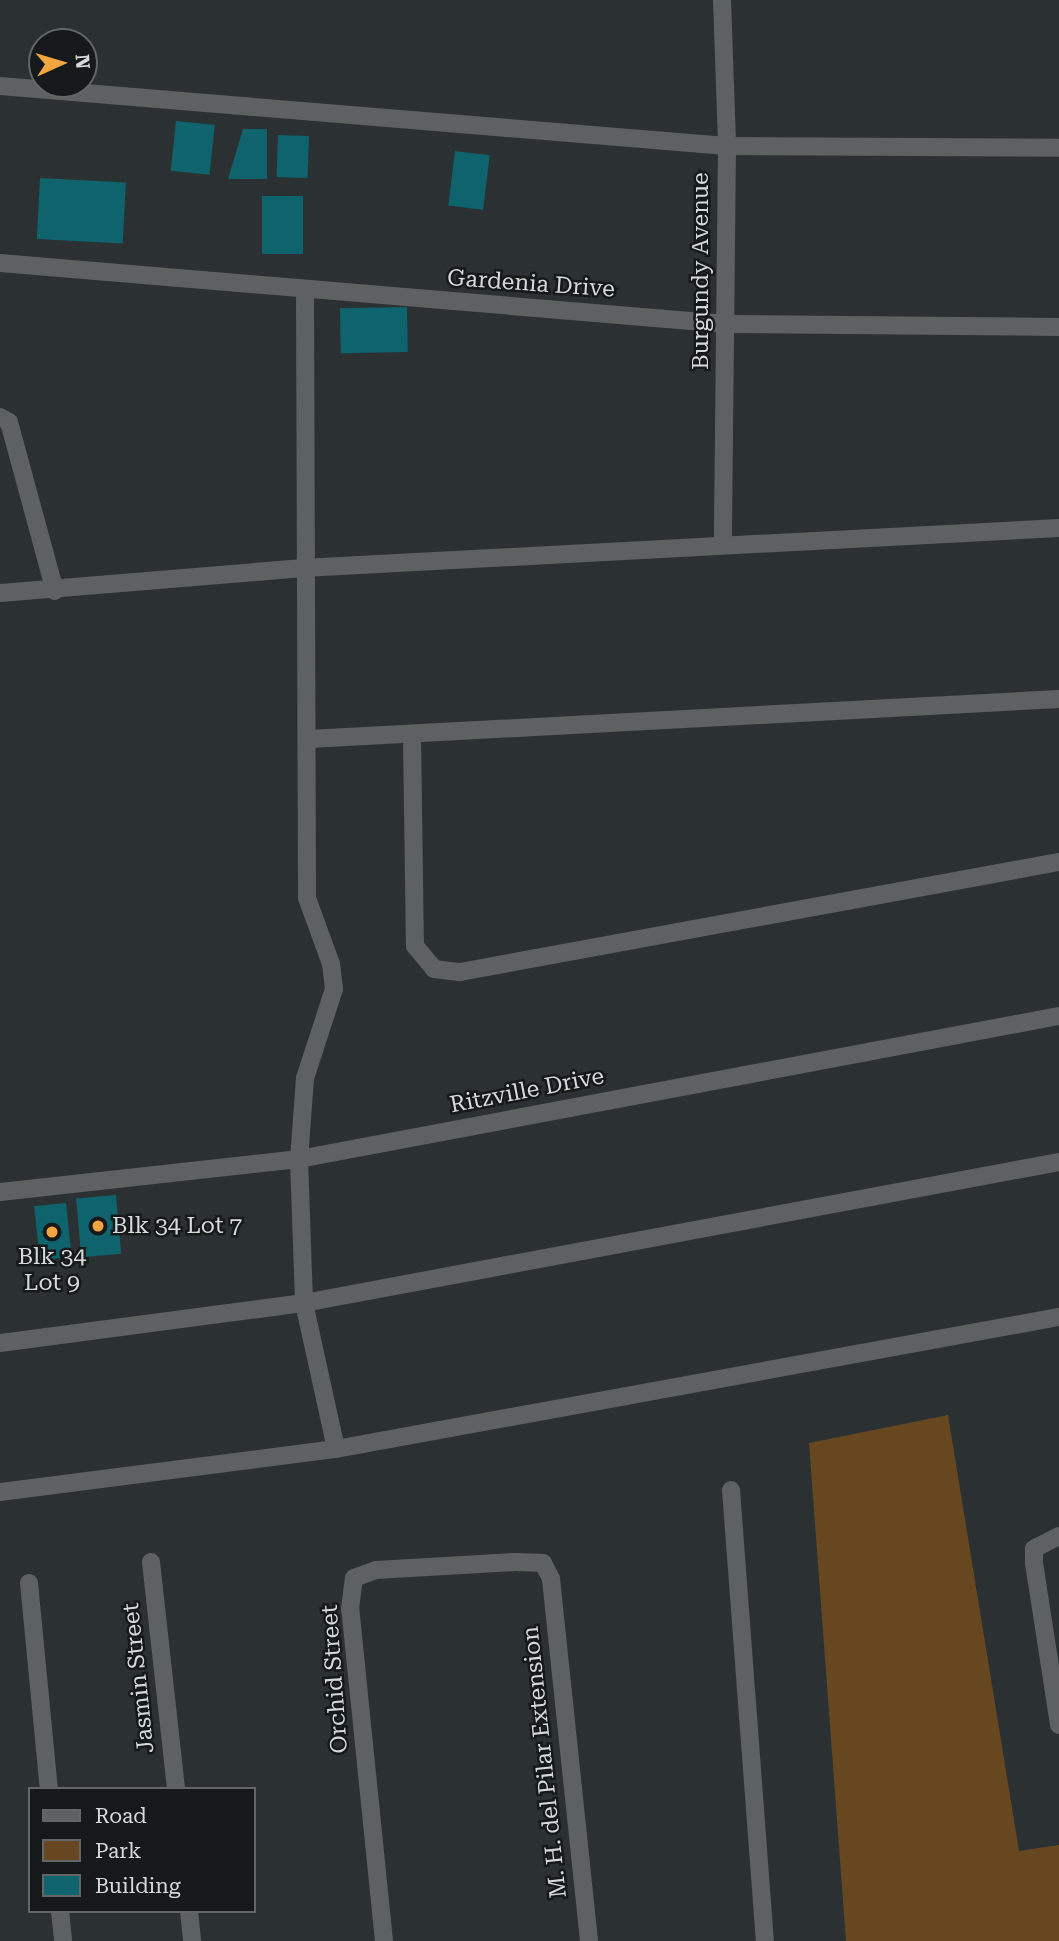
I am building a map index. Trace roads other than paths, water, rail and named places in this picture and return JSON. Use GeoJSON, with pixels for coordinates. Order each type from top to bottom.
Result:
{"type":"FeatureCollection","features":[{"type":"Feature","properties":{"kind":"street","name":"Burgundy Avenue"},"geometry":{"type":"LineString","coordinates":[[722,0],[727,146],[723,543]]}},
{"type":"Feature","properties":{"kind":"street"},"geometry":{"type":"LineString","coordinates":[[0,86],[727,146],[1059,148]]}},
{"type":"Feature","properties":{"kind":"street","name":"Gardenia Drive"},"geometry":{"type":"LineString","coordinates":[[0,263],[304,291],[726,324],[1059,327]]}},
{"type":"Feature","properties":{"kind":"street"},"geometry":{"type":"LineString","coordinates":[[304,291],[303,568],[309,739],[307,898],[331,964],[334,989],[304,1079],[299,1159],[304,1303],[336,1449]]}},
{"type":"Feature","properties":{"kind":"street"},"geometry":{"type":"LineString","coordinates":[[0,417],[9,422],[55,591]]}},
{"type":"Feature","properties":{"kind":"street"},"geometry":{"type":"LineString","coordinates":[[0,593],[55,591],[303,568],[723,543],[1059,528]]}},
{"type":"Feature","properties":{"kind":"street"},"geometry":{"type":"LineString","coordinates":[[309,739],[412,736],[1059,699]]}},
{"type":"Feature","properties":{"kind":"street"},"geometry":{"type":"LineString","coordinates":[[412,736],[415,946],[434,969],[460,972],[1059,862]]}},
{"type":"Feature","properties":{"kind":"street","name":"Ritzville Drive"},"geometry":{"type":"LineString","coordinates":[[0,1192],[299,1159],[1059,1016]]}},
{"type":"Feature","properties":{"kind":"street"},"geometry":{"type":"LineString","coordinates":[[0,1343],[304,1303],[1059,1162]]}},
{"type":"Feature","properties":{"kind":"street"},"geometry":{"type":"LineString","coordinates":[[0,1493],[336,1449],[1059,1317]]}},
{"type":"Feature","properties":{"kind":"street"},"geometry":{"type":"LineString","coordinates":[[731,1490],[765,1941]]}},
{"type":"Feature","properties":{"kind":"street"},"geometry":{"type":"LineString","coordinates":[[1059,1536],[1047,1538],[1034,1549],[1034,1563],[1059,1725]]}},
{"type":"Feature","properties":{"kind":"street","name":"Jasmin Street"},"geometry":{"type":"LineString","coordinates":[[150,1562],[176,1787]]}},
{"type":"Feature","properties":{"kind":"street","name":"Orchid Street"},"geometry":{"type":"LineString","coordinates":[[384,1941],[350,1609],[354,1578],[376,1570],[515,1562],[543,1563],[551,1579]]}},
{"type":"Feature","properties":{"kind":"street","name":"M. H. del Pilar Extension"},"geometry":{"type":"LineString","coordinates":[[551,1579],[589,1941]]}},
{"type":"Feature","properties":{"kind":"street"},"geometry":{"type":"LineString","coordinates":[[29,1583],[49,1787]]}},
{"type":"Feature","properties":{"kind":"street"},"geometry":{"type":"LineString","coordinates":[[60,1913],[63,1941]]}},
{"type":"Feature","properties":{"kind":"street"},"geometry":{"type":"LineString","coordinates":[[189,1913],[192,1941]]}},
{"type":"Feature","properties":{"kind":"place","name":"Blk 34 Lot 7"},"geometry":{"type":"Point","coordinates":[98,1226]}},
{"type":"Feature","properties":{"kind":"place","name":"Blk 34 Lot 9"},"geometry":{"type":"Point","coordinates":[52,1232]}}]}
